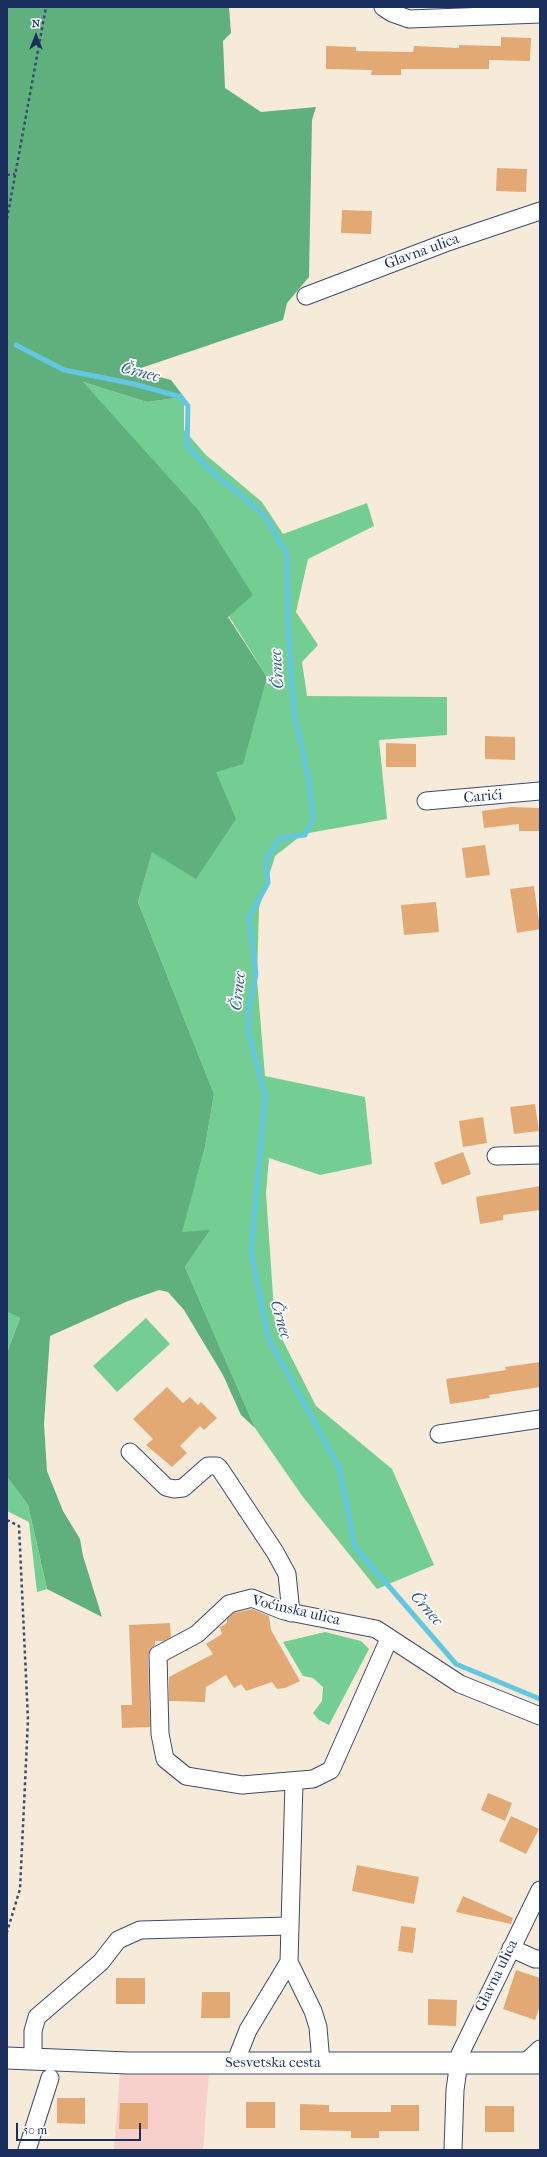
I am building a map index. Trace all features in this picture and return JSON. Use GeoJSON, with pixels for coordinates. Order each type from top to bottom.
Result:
{"type":"FeatureCollection","features":[{"type":"Feature","properties":{"kind":"main road","name":"Sesvetska cesta"},"geometry":{"type":"LineString","coordinates":[[7,2058],[128,2063],[532,2063]]}},
{"type":"Feature","properties":{"kind":"street"},"geometry":{"type":"LineString","coordinates":[[383,7],[392,13],[409,19],[540,14]]}},
{"type":"Feature","properties":{"kind":"street","name":"Glavna ulica"},"geometry":{"type":"LineString","coordinates":[[306,296],[445,243],[540,211]]}},
{"type":"Feature","properties":{"kind":"street","name":"Carići"},"geometry":{"type":"LineString","coordinates":[[426,802],[540,792]]}},
{"type":"Feature","properties":{"kind":"street"},"geometry":{"type":"LineString","coordinates":[[496,1156],[540,1155]]}},
{"type":"Feature","properties":{"kind":"street"},"geometry":{"type":"LineString","coordinates":[[439,1434],[540,1419]]}},
{"type":"Feature","properties":{"kind":"street"},"geometry":{"type":"LineString","coordinates":[[130,1452],[166,1487],[174,1489],[183,1488],[208,1466],[216,1466],[220,1469],[275,1552],[287,1574],[291,1613]]}},
{"type":"Feature","properties":{"kind":"street","name":"Voćinska ulica"},"geometry":{"type":"LineString","coordinates":[[389,1640],[331,1770],[313,1779],[242,1786],[186,1776],[165,1759],[160,1734],[158,1655],[197,1634],[229,1604],[252,1598],[291,1613],[376,1629],[389,1640],[426,1661],[460,1684],[540,1716]]}},
{"type":"Feature","properties":{"kind":"street"},"geometry":{"type":"LineString","coordinates":[[294,1782],[289,1962],[313,2011],[318,2027],[321,2063]]}},
{"type":"Feature","properties":{"kind":"street","name":"Glavna ulica"},"geometry":{"type":"LineString","coordinates":[[453,2150],[458,2063],[464,2043],[540,1890]]}},
{"type":"Feature","properties":{"kind":"street"},"geometry":{"type":"LineString","coordinates":[[33,2059],[33,2031],[37,2017],[100,1962],[118,1940],[140,1930],[289,1926]]}},
{"type":"Feature","properties":{"kind":"street"},"geometry":{"type":"LineString","coordinates":[[511,1948],[535,1959],[540,1959]]}},
{"type":"Feature","properties":{"kind":"street"},"geometry":{"type":"LineString","coordinates":[[235,2063],[248,2030],[289,1962]]}},
{"type":"Feature","properties":{"kind":"street"},"geometry":{"type":"LineString","coordinates":[[532,2063],[540,2049]]}},
{"type":"Feature","properties":{"kind":"street"},"geometry":{"type":"LineString","coordinates":[[27,2150],[50,2078]]}},
{"type":"Feature","properties":{"kind":"path"},"geometry":{"type":"LineString","coordinates":[[7,219],[46,7]]}},
{"type":"Feature","properties":{"kind":"path"},"geometry":{"type":"LineString","coordinates":[[7,175],[15,174]]}},
{"type":"Feature","properties":{"kind":"path"},"geometry":{"type":"LineString","coordinates":[[7,1520],[19,1526],[28,1720],[20,1889],[7,1932]]}},
{"type":"Feature","properties":{"kind":"shaded area"},"geometry":{"type":"Polygon","coordinates":[[[120,2071],[209,2072],[203,2150],[114,2150],[120,2071]]]}},
{"type":"Feature","properties":{"kind":"green space"},"geometry":{"type":"Polygon","coordinates":[[[7,7],[229,7],[231,33],[223,41],[225,88],[261,112],[316,107],[312,120],[309,277],[287,303],[283,320],[138,369],[137,371],[171,380],[184,397],[147,402],[83,382],[199,511],[253,595],[228,617],[267,677],[243,764],[216,772],[236,819],[196,879],[152,852],[138,902],[214,1094],[205,1147],[182,1232],[210,1230],[185,1267],[255,1428],[241,1415],[223,1375],[184,1310],[168,1292],[159,1290],[128,1301],[50,1336],[44,1424],[47,1471],[63,1511],[80,1539],[83,1556],[102,1617],[47,1589],[28,1505],[7,1477],[7,1353],[20,1318],[7,1312],[7,7]]]}},
{"type":"Feature","properties":{"kind":"green space"},"geometry":{"type":"Polygon","coordinates":[[[83,382],[147,402],[184,397],[184,430],[206,455],[262,502],[283,534],[367,503],[374,526],[308,559],[296,612],[318,645],[302,662],[307,696],[447,697],[447,735],[379,740],[387,819],[303,834],[275,856],[259,908],[257,979],[265,1076],[365,1097],[372,1164],[320,1175],[269,1158],[266,1193],[275,1325],[316,1406],[392,1469],[434,1565],[377,1589],[303,1497],[255,1428],[185,1267],[209,1231],[181,1233],[205,1147],[214,1094],[138,902],[152,851],[216,772],[267,677],[83,382]]]}},
{"type":"Feature","properties":{"kind":"green space"},"geometry":{"type":"Polygon","coordinates":[[[7,1312],[20,1318],[7,1353],[7,1312]]]}},
{"type":"Feature","properties":{"kind":"green space"},"geometry":{"type":"Polygon","coordinates":[[[146,1318],[170,1344],[117,1392],[93,1366],[146,1318]]]}},
{"type":"Feature","properties":{"kind":"green space"},"geometry":{"type":"Polygon","coordinates":[[[7,1477],[28,1505],[47,1589],[37,1592],[29,1522],[7,1511],[7,1477]]]}},
{"type":"Feature","properties":{"kind":"green space"},"geometry":{"type":"Polygon","coordinates":[[[325,1632],[361,1641],[369,1649],[329,1725],[319,1720],[313,1713],[322,1701],[323,1687],[313,1678],[303,1676],[283,1642],[325,1632]]]}},
{"type":"Feature","properties":{"kind":"building"},"geometry":{"type":"Polygon","coordinates":[[[501,37],[531,38],[530,61],[489,60],[489,69],[401,69],[401,75],[371,75],[372,70],[326,69],[326,46],[356,47],[356,51],[413,52],[414,46],[459,48],[459,45],[501,46],[501,37]]]}},
{"type":"Feature","properties":{"kind":"building"},"geometry":{"type":"Polygon","coordinates":[[[497,168],[527,169],[526,192],[496,191],[497,168]]]}},
{"type":"Feature","properties":{"kind":"building"},"geometry":{"type":"Polygon","coordinates":[[[342,210],[372,211],[371,234],[341,233],[342,210]]]}},
{"type":"Feature","properties":{"kind":"building"},"geometry":{"type":"Polygon","coordinates":[[[485,736],[515,737],[515,760],[485,759],[485,736]]]}},
{"type":"Feature","properties":{"kind":"building"},"geometry":{"type":"Polygon","coordinates":[[[386,743],[416,744],[416,767],[386,767],[386,743]]]}},
{"type":"Feature","properties":{"kind":"building"},"geometry":{"type":"Polygon","coordinates":[[[511,807],[540,808],[540,831],[519,831],[519,824],[484,828],[482,811],[511,807]]]}},
{"type":"Feature","properties":{"kind":"building"},"geometry":{"type":"Polygon","coordinates":[[[485,845],[490,875],[466,878],[462,848],[485,845]]]}},
{"type":"Feature","properties":{"kind":"building"},"geometry":{"type":"Polygon","coordinates":[[[534,886],[540,929],[517,933],[510,889],[534,886]]]}},
{"type":"Feature","properties":{"kind":"building"},"geometry":{"type":"Polygon","coordinates":[[[436,902],[439,932],[404,935],[401,905],[436,902]]]}},
{"type":"Feature","properties":{"kind":"building"},"geometry":{"type":"Polygon","coordinates":[[[535,1104],[539,1131],[514,1134],[510,1107],[535,1104]]]}},
{"type":"Feature","properties":{"kind":"building"},"geometry":{"type":"Polygon","coordinates":[[[483,1117],[487,1143],[463,1147],[459,1121],[483,1117]]]}},
{"type":"Feature","properties":{"kind":"building"},"geometry":{"type":"Polygon","coordinates":[[[463,1152],[471,1174],[442,1185],[434,1163],[463,1152]]]}},
{"type":"Feature","properties":{"kind":"building"},"geometry":{"type":"Polygon","coordinates":[[[540,1186],[540,1210],[503,1215],[503,1220],[480,1224],[476,1197],[540,1186]]]}},
{"type":"Feature","properties":{"kind":"building"},"geometry":{"type":"Polygon","coordinates":[[[540,1362],[540,1387],[489,1395],[490,1398],[450,1404],[446,1379],[506,1370],[505,1367],[540,1362]]]}},
{"type":"Feature","properties":{"kind":"building"},"geometry":{"type":"Polygon","coordinates":[[[167,1387],[183,1403],[190,1397],[198,1405],[201,1402],[217,1418],[204,1430],[200,1426],[180,1446],[187,1453],[172,1467],[146,1445],[153,1439],[133,1419],[167,1387]]]}},
{"type":"Feature","properties":{"kind":"building"},"geometry":{"type":"Polygon","coordinates":[[[252,1609],[269,1616],[271,1630],[300,1681],[285,1688],[277,1689],[272,1682],[246,1691],[241,1684],[234,1688],[226,1675],[206,1687],[205,1702],[169,1701],[169,1677],[213,1654],[206,1644],[222,1634],[220,1627],[227,1623],[227,1619],[234,1613],[252,1609]]]}},
{"type":"Feature","properties":{"kind":"building"},"geometry":{"type":"Polygon","coordinates":[[[170,1623],[171,1637],[164,1641],[155,1641],[155,1645],[150,1650],[148,1655],[150,1727],[122,1728],[121,1705],[132,1705],[129,1625],[170,1623]]]}},
{"type":"Feature","properties":{"kind":"building"},"geometry":{"type":"Polygon","coordinates":[[[488,1793],[512,1803],[505,1821],[481,1810],[488,1793]]]}},
{"type":"Feature","properties":{"kind":"building"},"geometry":{"type":"Polygon","coordinates":[[[511,1816],[539,1829],[526,1854],[499,1841],[511,1816]]]}},
{"type":"Feature","properties":{"kind":"building"},"geometry":{"type":"Polygon","coordinates":[[[357,1865],[419,1877],[414,1904],[352,1891],[357,1865]]]}},
{"type":"Feature","properties":{"kind":"building"},"geometry":{"type":"Polygon","coordinates":[[[463,1896],[513,1918],[511,1924],[456,1912],[463,1896]]]}},
{"type":"Feature","properties":{"kind":"building"},"geometry":{"type":"Polygon","coordinates":[[[401,1926],[416,1928],[413,1953],[398,1951],[401,1926]]]}},
{"type":"Feature","properties":{"kind":"building"},"geometry":{"type":"Polygon","coordinates":[[[516,1970],[540,1978],[540,2006],[535,2020],[503,2009],[516,1970]]]}},
{"type":"Feature","properties":{"kind":"building"},"geometry":{"type":"Polygon","coordinates":[[[116,1978],[145,1978],[145,2004],[116,2004],[116,1978]]]}},
{"type":"Feature","properties":{"kind":"building"},"geometry":{"type":"Polygon","coordinates":[[[202,1992],[230,1992],[230,2018],[201,2018],[202,1992]]]}},
{"type":"Feature","properties":{"kind":"building"},"geometry":{"type":"Polygon","coordinates":[[[428,1999],[457,2000],[456,2026],[428,2025],[428,1999]]]}},
{"type":"Feature","properties":{"kind":"building"},"geometry":{"type":"Polygon","coordinates":[[[57,2098],[85,2098],[85,2124],[57,2123],[57,2098]]]}},
{"type":"Feature","properties":{"kind":"building"},"geometry":{"type":"Polygon","coordinates":[[[246,2102],[275,2102],[275,2128],[246,2128],[246,2102]]]}},
{"type":"Feature","properties":{"kind":"building"},"geometry":{"type":"Polygon","coordinates":[[[120,2103],[148,2103],[148,2129],[119,2129],[120,2103]]]}},
{"type":"Feature","properties":{"kind":"building"},"geometry":{"type":"Polygon","coordinates":[[[300,2104],[329,2105],[329,2112],[391,2112],[391,2105],[419,2105],[419,2131],[379,2131],[379,2138],[351,2138],[351,2131],[300,2130],[300,2104]]]}},
{"type":"Feature","properties":{"kind":"building"},"geometry":{"type":"Polygon","coordinates":[[[485,2106],[514,2106],[514,2132],[485,2132],[485,2106]]]}},
{"type":"Feature","properties":{"kind":"waterway","name":"Črnec"},"geometry":{"type":"LineString","coordinates":[[16,345],[64,370],[134,384],[181,397],[188,406],[187,446],[209,469],[265,516],[287,555],[288,626],[294,713],[309,780],[313,819],[305,835],[280,838],[266,859],[268,883],[249,917],[256,974],[249,1008],[248,1030],[265,1096],[251,1252],[268,1338],[339,1467],[355,1547],[456,1664],[540,1699]]}}]}
